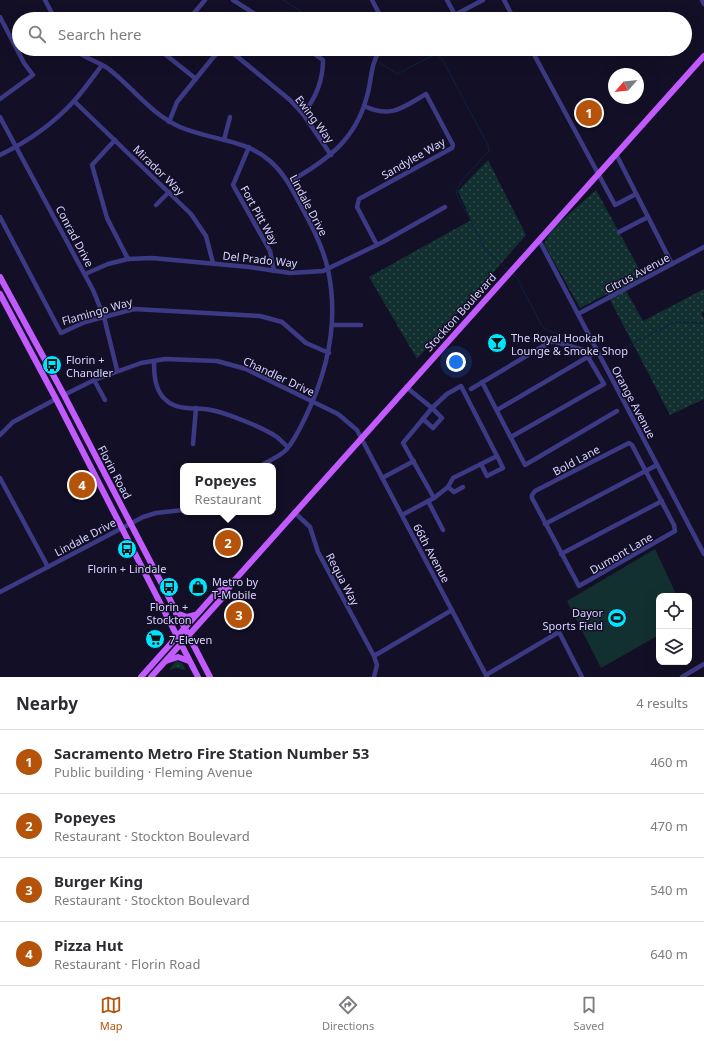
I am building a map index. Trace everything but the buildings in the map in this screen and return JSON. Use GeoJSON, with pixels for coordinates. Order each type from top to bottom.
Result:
{"type":"FeatureCollection","features":[{"type":"Feature","properties":{"kind":"main road","name":"Stockton Boulevard"},"geometry":{"type":"LineString","coordinates":[[151,677],[180,643],[189,637],[224,596],[232,582],[294,512],[704,56]]}},
{"type":"Feature","properties":{"kind":"main road","name":"Florin Road"},"geometry":{"type":"LineString","coordinates":[[0,276],[64,395],[210,677]]}},
{"type":"Feature","properties":{"kind":"main road","name":"Florin Road"},"geometry":{"type":"LineString","coordinates":[[0,294],[51,389],[198,677]]}},
{"type":"Feature","properties":{"kind":"main road"},"geometry":{"type":"LineString","coordinates":[[51,389],[64,395]]}},
{"type":"Feature","properties":{"kind":"main road"},"geometry":{"type":"LineString","coordinates":[[56,399],[68,405]]}},
{"type":"Feature","properties":{"kind":"main road","name":"Stockton Boulevard"},"geometry":{"type":"LineString","coordinates":[[141,677],[215,594],[232,582]]}},
{"type":"Feature","properties":{"kind":"main road"},"geometry":{"type":"LineString","coordinates":[[176,613],[187,617],[197,614]]}},
{"type":"Feature","properties":{"kind":"main road"},"geometry":{"type":"LineString","coordinates":[[164,662],[178,657],[189,661]]}},
{"type":"Feature","properties":{"kind":"street"},"geometry":{"type":"LineString","coordinates":[[45,0],[51,12]]}},
{"type":"Feature","properties":{"kind":"street"},"geometry":{"type":"LineString","coordinates":[[195,12],[205,0]]}},
{"type":"Feature","properties":{"kind":"street"},"geometry":{"type":"LineString","coordinates":[[233,0],[252,12]]}},
{"type":"Feature","properties":{"kind":"street"},"geometry":{"type":"LineString","coordinates":[[372,0],[378,12]]}},
{"type":"Feature","properties":{"kind":"street"},"geometry":{"type":"LineString","coordinates":[[447,0],[453,12]]}},
{"type":"Feature","properties":{"kind":"street"},"geometry":{"type":"LineString","coordinates":[[461,12],[483,0]]}},
{"type":"Feature","properties":{"kind":"street"},"geometry":{"type":"LineString","coordinates":[[504,0],[510,12]]}},
{"type":"Feature","properties":{"kind":"street"},"geometry":{"type":"LineString","coordinates":[[702,0],[704,4]]}},
{"type":"Feature","properties":{"kind":"street"},"geometry":{"type":"LineString","coordinates":[[0,17],[12,40]]}},
{"type":"Feature","properties":{"kind":"street"},"geometry":{"type":"LineString","coordinates":[[0,99],[33,75],[20,56]]}},
{"type":"Feature","properties":{"kind":"street","name":"Lindale Drive"},"geometry":{"type":"LineString","coordinates":[[84,56],[102,65],[169,122],[191,131],[249,147],[270,161],[289,182],[314,229],[328,270],[332,296],[332,325],[329,353],[323,376],[297,434],[288,447],[264,463]]}},
{"type":"Feature","properties":{"kind":"street"},"geometry":{"type":"LineString","coordinates":[[167,56],[196,79]]}},
{"type":"Feature","properties":{"kind":"street"},"geometry":{"type":"LineString","coordinates":[[169,122],[177,102],[214,56]]}},
{"type":"Feature","properties":{"kind":"street","name":"Ewing Way"},"geometry":{"type":"LineString","coordinates":[[237,56],[282,93],[303,114],[331,155]]}},
{"type":"Feature","properties":{"kind":"street"},"geometry":{"type":"LineString","coordinates":[[303,114],[317,93],[323,68],[323,60],[317,56]]}},
{"type":"Feature","properties":{"kind":"street"},"geometry":{"type":"LineString","coordinates":[[289,182],[331,155],[349,135],[364,106],[373,64],[377,56]]}},
{"type":"Feature","properties":{"kind":"street"},"geometry":{"type":"LineString","coordinates":[[535,56],[615,205],[636,194]]}},
{"type":"Feature","properties":{"kind":"street"},"geometry":{"type":"LineString","coordinates":[[0,155],[16,147],[48,125],[74,101],[102,65]]}},
{"type":"Feature","properties":{"kind":"street","name":"Sandylee Way"},"geometry":{"type":"LineString","coordinates":[[364,106],[381,112],[394,111],[406,107],[426,94],[453,145],[452,148],[359,199],[357,207],[377,245]]}},
{"type":"Feature","properties":{"kind":"street","name":"Mirador Way"},"geometry":{"type":"LineString","coordinates":[[74,101],[188,210],[202,228],[209,245],[213,263]]}},
{"type":"Feature","properties":{"kind":"street","name":"Conrad Drive"},"geometry":{"type":"LineString","coordinates":[[0,117],[85,274],[104,317],[117,370]]}},
{"type":"Feature","properties":{"kind":"street"},"geometry":{"type":"LineString","coordinates":[[224,140],[230,117]]}},
{"type":"Feature","properties":{"kind":"street"},"geometry":{"type":"LineString","coordinates":[[115,140],[92,165],[107,218],[128,259]]}},
{"type":"Feature","properties":{"kind":"street","name":"Fort Pitt Way"},"geometry":{"type":"LineString","coordinates":[[249,147],[233,185],[270,251],[274,271]]}},
{"type":"Feature","properties":{"kind":"street"},"geometry":{"type":"LineString","coordinates":[[616,154],[672,264]]}},
{"type":"Feature","properties":{"kind":"street"},"geometry":{"type":"LineString","coordinates":[[156,205],[169,192]]}},
{"type":"Feature","properties":{"kind":"street","name":"Del Prado Way"},"geometry":{"type":"LineString","coordinates":[[85,274],[108,264],[128,259],[152,258],[301,273],[328,270],[377,245],[445,207]]}},
{"type":"Feature","properties":{"kind":"street","name":"Flamingo Way"},"geometry":{"type":"LineString","coordinates":[[0,217],[61,333],[85,322],[124,310],[143,308],[265,316],[285,325],[310,346],[329,353]]}},
{"type":"Feature","properties":{"kind":"street"},"geometry":{"type":"LineString","coordinates":[[619,232],[648,217]]}},
{"type":"Feature","properties":{"kind":"street","name":"Orange Avenue"},"geometry":{"type":"LineString","coordinates":[[539,240],[595,350],[704,554]]}},
{"type":"Feature","properties":{"kind":"street","name":"Citrus Avenue"},"geometry":{"type":"LineString","coordinates":[[578,314],[704,247]]}},
{"type":"Feature","properties":{"kind":"street"},"geometry":{"type":"LineString","coordinates":[[332,325],[361,325]]}},
{"type":"Feature","properties":{"kind":"street"},"geometry":{"type":"LineString","coordinates":[[471,389],[550,342],[595,350]]}},
{"type":"Feature","properties":{"kind":"street"},"geometry":{"type":"LineString","coordinates":[[497,410],[588,357],[595,350]]}},
{"type":"Feature","properties":{"kind":"street"},"geometry":{"type":"LineString","coordinates":[[511,437],[604,384],[588,357]]}},
{"type":"Feature","properties":{"kind":"street","name":"Chandler Drive"},"geometry":{"type":"LineString","coordinates":[[64,395],[117,370],[141,363],[183,359],[232,364],[338,414],[357,430],[361,438]]}},
{"type":"Feature","properties":{"kind":"street"},"geometry":{"type":"LineString","coordinates":[[154,362],[156,383],[165,400],[176,406],[212,410],[231,415],[277,437],[288,447]]}},
{"type":"Feature","properties":{"kind":"street"},"geometry":{"type":"LineString","coordinates":[[94,380],[105,400]]}},
{"type":"Feature","properties":{"kind":"street"},"geometry":{"type":"LineString","coordinates":[[482,382],[525,465],[617,411]]}},
{"type":"Feature","properties":{"kind":"street"},"geometry":{"type":"LineString","coordinates":[[434,498],[403,443],[432,408],[447,394],[462,386],[503,468],[487,476],[482,464]]}},
{"type":"Feature","properties":{"kind":"street"},"geometry":{"type":"LineString","coordinates":[[406,387],[442,418],[433,428],[423,419]]}},
{"type":"Feature","properties":{"kind":"street"},"geometry":{"type":"LineString","coordinates":[[0,434],[13,422],[56,399]]}},
{"type":"Feature","properties":{"kind":"street"},"geometry":{"type":"LineString","coordinates":[[193,444],[196,408]]}},
{"type":"Feature","properties":{"kind":"street","name":"66th Avenue"},"geometry":{"type":"LineString","coordinates":[[361,438],[486,676]]}},
{"type":"Feature","properties":{"kind":"street","name":"Bold Lane"},"geometry":{"type":"LineString","coordinates":[[546,524],[532,498],[535,491],[629,443],[632,445],[646,471]]}},
{"type":"Feature","properties":{"kind":"street"},"geometry":{"type":"LineString","coordinates":[[402,515],[434,498],[448,487],[453,478],[497,456]]}},
{"type":"Feature","properties":{"kind":"street"},"geometry":{"type":"LineString","coordinates":[[382,478],[414,461]]}},
{"type":"Feature","properties":{"kind":"street"},"geometry":{"type":"LineString","coordinates":[[546,524],[657,466]]}},
{"type":"Feature","properties":{"kind":"street","name":"Dumont Lane"},"geometry":{"type":"LineString","coordinates":[[546,524],[578,585],[584,585],[674,532],[675,527],[646,471]]}},
{"type":"Feature","properties":{"kind":"street"},"geometry":{"type":"LineString","coordinates":[[0,478],[48,567]]}},
{"type":"Feature","properties":{"kind":"street"},"geometry":{"type":"LineString","coordinates":[[448,487],[454,492],[462,487]]}},
{"type":"Feature","properties":{"kind":"street"},"geometry":{"type":"LineString","coordinates":[[428,501],[443,530]]}},
{"type":"Feature","properties":{"kind":"street"},"geometry":{"type":"LineString","coordinates":[[561,554],[662,501]]}},
{"type":"Feature","properties":{"kind":"street","name":"Lindale Drive"},"geometry":{"type":"LineString","coordinates":[[0,592],[130,523],[152,514],[180,510]]}},
{"type":"Feature","properties":{"kind":"street","name":"Requa Way"},"geometry":{"type":"LineString","coordinates":[[294,512],[310,527],[318,552],[374,656]]}},
{"type":"Feature","properties":{"kind":"street"},"geometry":{"type":"LineString","coordinates":[[374,677],[377,666],[374,656],[452,610]]}},
{"type":"Feature","properties":{"kind":"street"},"geometry":{"type":"LineString","coordinates":[[486,676],[559,632],[582,677]]}},
{"type":"Feature","properties":{"kind":"street"},"geometry":{"type":"LineString","coordinates":[[682,677],[704,664]]}},
{"type":"Feature","properties":{"kind":"green space"},"geometry":{"type":"Polygon","coordinates":[[[488,160],[526,235],[417,359],[369,277],[471,220],[458,191],[488,160]]]}},
{"type":"Feature","properties":{"kind":"green space"},"geometry":{"type":"Polygon","coordinates":[[[596,190],[644,278],[625,289],[643,321],[704,289],[704,312],[701,313],[704,319],[704,399],[670,415],[607,294],[580,308],[544,244],[551,230],[596,190]]]}},
{"type":"Feature","properties":{"kind":"green space","name":"Dayor Sports Field"},"geometry":{"type":"Polygon","coordinates":[[[655,549],[676,593],[656,593],[656,637],[601,668],[567,601],[655,549]]]}},
{"type":"Feature","properties":{"kind":"green space"},"geometry":{"type":"Polygon","coordinates":[[[176,661],[182,663],[186,670],[176,668],[169,670],[176,661]]]}},
{"type":"Feature","properties":{"kind":"waterway"},"geometry":{"type":"LineString","coordinates":[[283,0],[302,12]]}},
{"type":"Feature","properties":{"kind":"waterway"},"geometry":{"type":"LineString","coordinates":[[370,56],[374,59]]}},
{"type":"Feature","properties":{"kind":"waterway"},"geometry":{"type":"LineString","coordinates":[[377,61],[397,74],[432,56]]}},
{"type":"Feature","properties":{"kind":"waterway"},"geometry":{"type":"LineString","coordinates":[[438,56],[442,59],[488,145],[489,151],[462,180],[456,191],[486,250],[509,271]]}},
{"type":"Feature","properties":{"kind":"waterway"},"geometry":{"type":"LineString","coordinates":[[513,274],[517,278],[542,326],[549,331],[592,344]]}},
{"type":"Feature","properties":{"kind":"waterway"},"geometry":{"type":"LineString","coordinates":[[597,346],[618,351],[675,322],[704,323]]}},
{"type":"Feature","properties":{"kind":"place","name":"Sacramento Metro Fire Station Number 53"},"geometry":{"type":"Point","coordinates":[589,113]}},
{"type":"Feature","properties":{"kind":"place","name":"The Royal Hookah Lounge & Smoke Shop"},"geometry":{"type":"Point","coordinates":[497,343]}},
{"type":"Feature","properties":{"kind":"place","name":"Florin + Chandler"},"geometry":{"type":"Point","coordinates":[52,365]}},
{"type":"Feature","properties":{"kind":"place","name":"Pizza Hut"},"geometry":{"type":"Point","coordinates":[82,485]}},
{"type":"Feature","properties":{"kind":"place","name":"Popeyes"},"geometry":{"type":"Point","coordinates":[228,543]}},
{"type":"Feature","properties":{"kind":"place","name":"Florin + Lindale"},"geometry":{"type":"Point","coordinates":[127,549]}},
{"type":"Feature","properties":{"kind":"place","name":"Florin + Stockton"},"geometry":{"type":"Point","coordinates":[169,587]}},
{"type":"Feature","properties":{"kind":"place","name":"Metro by T-Mobile"},"geometry":{"type":"Point","coordinates":[198,587]}},
{"type":"Feature","properties":{"kind":"place","name":"Burger King"},"geometry":{"type":"Point","coordinates":[239,615]}},
{"type":"Feature","properties":{"kind":"place","name":"Dayor Sports Field"},"geometry":{"type":"Point","coordinates":[617,618]}},
{"type":"Feature","properties":{"kind":"place","name":"7-Eleven"},"geometry":{"type":"Point","coordinates":[155,639]}}]}
